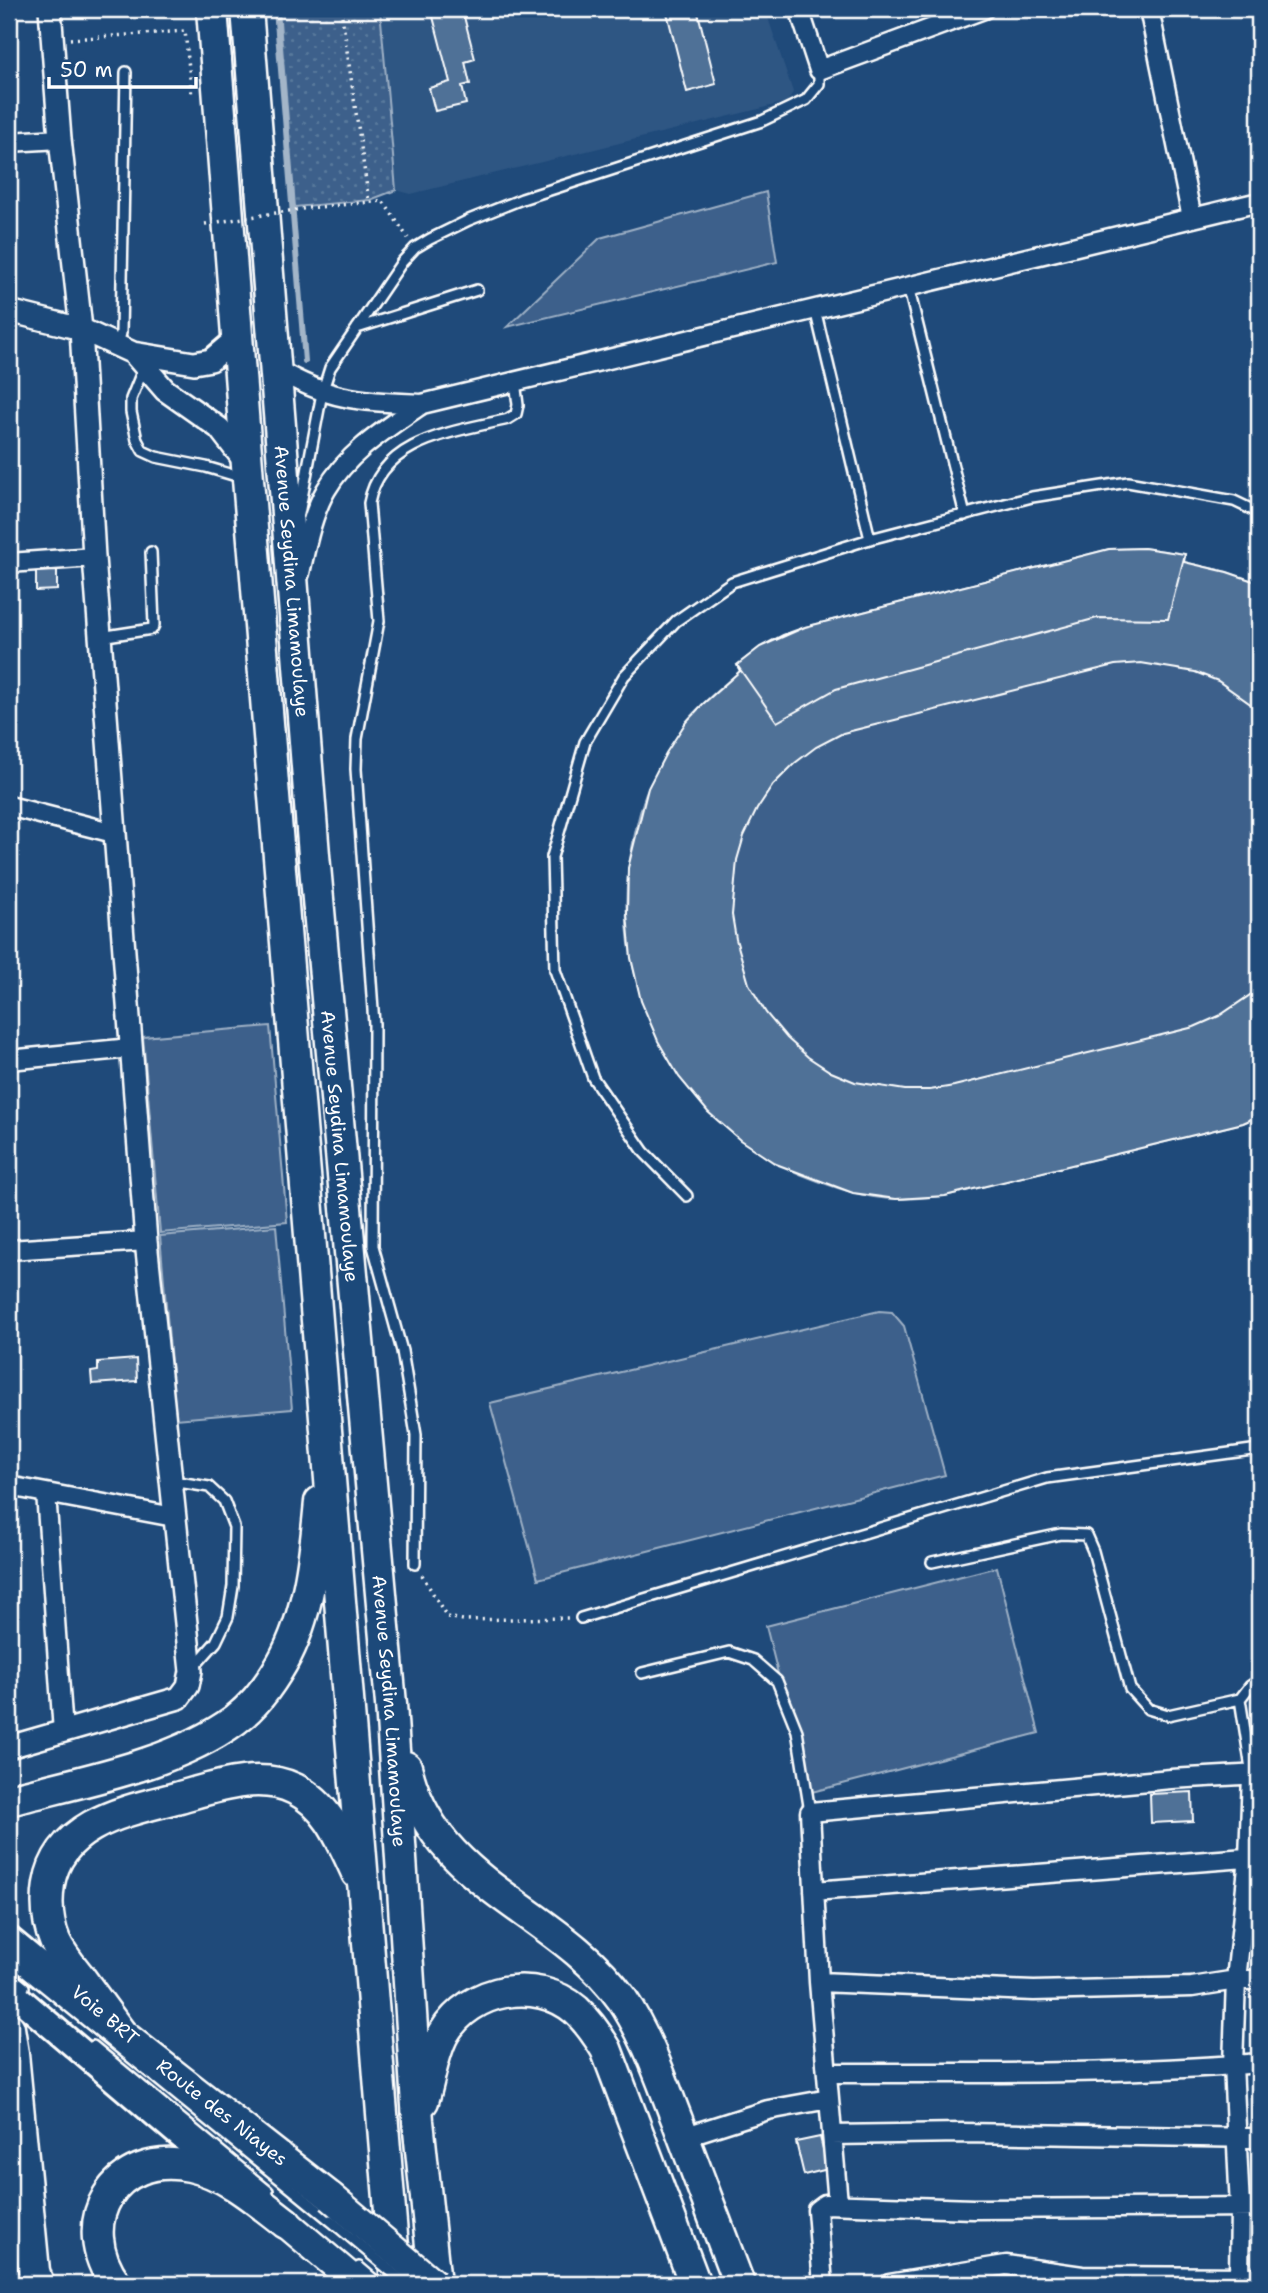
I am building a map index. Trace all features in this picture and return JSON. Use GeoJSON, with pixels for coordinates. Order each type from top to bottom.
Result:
{"type":"FeatureCollection","features":[{"type":"Feature","properties":{"kind":"highway","name":"Avenue Seydina Limamoulaye"},"geometry":{"type":"LineString","coordinates":[[212,9],[365,1893],[394,2282]]}},
{"type":"Feature","properties":{"kind":"highway","name":"Avenue Seydina Limamoulaye"},"geometry":{"type":"LineString","coordinates":[[247,9],[296,596],[314,855],[391,1704],[418,2121],[434,2284]]}},
{"type":"Feature","properties":{"kind":"highway"},"geometry":{"type":"LineString","coordinates":[[9,1800],[154,1760],[199,1742],[236,1720],[260,1696],[283,1662],[302,1613],[317,1533],[326,1425]]}},
{"type":"Feature","properties":{"kind":"highway"},"geometry":{"type":"LineString","coordinates":[[391,1704],[415,1800],[446,1848],[468,1871],[566,1942],[594,1967],[621,1998],[639,2027],[739,2284]]}},
{"type":"Feature","properties":{"kind":"highway"},"geometry":{"type":"LineString","coordinates":[[120,2032],[56,1942],[50,1921],[47,1898],[51,1874],[60,1854],[92,1825],[114,1814],[237,1782],[263,1781],[280,1784],[296,1789],[327,1816],[339,1834],[365,1893]]}},
{"type":"Feature","properties":{"kind":"highway"},"geometry":{"type":"LineString","coordinates":[[418,2121],[444,2034],[464,2010],[480,1999],[504,1991],[530,1990],[553,1996],[574,2009],[595,2030],[606,2049],[695,2284]]}},
{"type":"Feature","properties":{"kind":"highway"},"geometry":{"type":"LineString","coordinates":[[9,2028],[34,2271],[38,2284]]}},
{"type":"Feature","properties":{"kind":"highway"},"geometry":{"type":"LineString","coordinates":[[116,2284],[104,2267],[97,2248],[96,2227],[101,2208],[113,2188],[130,2174],[148,2166],[178,2165],[206,2170],[282,2211]]}},
{"type":"Feature","properties":{"kind":"main road","name":"Route des Niayes"},"geometry":{"type":"LineString","coordinates":[[9,1939],[330,2209],[434,2284]]}},
{"type":"Feature","properties":{"kind":"main road"},"geometry":{"type":"LineString","coordinates":[[19,1991],[282,2211],[344,2267]]}},
{"type":"Feature","properties":{"kind":"street"},"geometry":{"type":"LineString","coordinates":[[9,1747],[179,1698],[188,1686],[191,1671],[146,1241],[94,557],[81,329],[60,139],[50,9]]}},
{"type":"Feature","properties":{"kind":"street"},"geometry":{"type":"LineString","coordinates":[[799,9],[819,70],[984,9]]}},
{"type":"Feature","properties":{"kind":"street"},"geometry":{"type":"LineString","coordinates":[[1149,9],[1192,218]]}},
{"type":"Feature","properties":{"kind":"street"},"geometry":{"type":"LineString","coordinates":[[9,142],[60,139]]}},
{"type":"Feature","properties":{"kind":"street"},"geometry":{"type":"LineString","coordinates":[[276,369],[322,393],[352,400],[422,404],[1259,202]]}},
{"type":"Feature","properties":{"kind":"street"},"geometry":{"type":"LineString","coordinates":[[9,311],[81,329],[132,355],[194,363],[211,360],[238,337]]}},
{"type":"Feature","properties":{"kind":"street"},"geometry":{"type":"LineString","coordinates":[[132,355],[164,390],[219,428],[248,472]]}},
{"type":"Feature","properties":{"kind":"street"},"geometry":{"type":"LineString","coordinates":[[296,596],[304,552],[325,491],[343,466],[369,440],[422,404]]}},
{"type":"Feature","properties":{"kind":"street"},"geometry":{"type":"LineString","coordinates":[[9,563],[94,557]]}},
{"type":"Feature","properties":{"kind":"street"},"geometry":{"type":"LineString","coordinates":[[9,806],[114,833]]}},
{"type":"Feature","properties":{"kind":"street"},"geometry":{"type":"LineString","coordinates":[[9,1060],[131,1048]]}},
{"type":"Feature","properties":{"kind":"street"},"geometry":{"type":"LineString","coordinates":[[9,1250],[146,1241]]}},
{"type":"Feature","properties":{"kind":"street"},"geometry":{"type":"LineString","coordinates":[[9,1486],[174,1517]]}},
{"type":"Feature","properties":{"kind":"street"},"geometry":{"type":"LineString","coordinates":[[46,1493],[63,1732]]}},
{"type":"Feature","properties":{"kind":"street"},"geometry":{"type":"LineString","coordinates":[[838,2203],[819,1982],[810,1812],[1171,1779],[1256,1775],[1254,1857],[1236,1980],[1233,2065],[1240,2208],[1240,2278]]}},
{"type":"Feature","properties":{"kind":"street"},"geometry":{"type":"LineString","coordinates":[[814,1891],[1254,1857]]}},
{"type":"Feature","properties":{"kind":"street"},"geometry":{"type":"LineString","coordinates":[[819,1982],[1034,1991],[1192,1987],[1236,1980],[1259,1980]]}},
{"type":"Feature","properties":{"kind":"street"},"geometry":{"type":"LineString","coordinates":[[828,2073],[1068,2071],[1259,2063]]}},
{"type":"Feature","properties":{"kind":"street"},"geometry":{"type":"LineString","coordinates":[[683,2137],[768,2110],[829,2099]]}},
{"type":"Feature","properties":{"kind":"street"},"geometry":{"type":"LineString","coordinates":[[832,2135],[1039,2134],[1237,2140],[1259,2138]]}},
{"type":"Feature","properties":{"kind":"street"},"geometry":{"type":"LineString","coordinates":[[823,2284],[817,2210],[825,2204],[973,2209],[1259,2207]]}},
{"type":"Feature","properties":{"kind":"street"},"geometry":{"type":"LineString","coordinates":[[889,2284],[1006,2265],[1082,2276],[1259,2277]]}},
{"type":"Feature","properties":{"kind":"street"},"geometry":{"type":"LineString","coordinates":[[9,2275],[11,2284]]}},
{"type":"Feature","properties":{"kind":"lane"},"geometry":{"type":"LineString","coordinates":[[292,552],[322,393],[330,368],[402,262],[415,248],[469,219],[762,121],[806,100],[819,84],[819,70]]}},
{"type":"Feature","properties":{"kind":"lane"},"geometry":{"type":"LineString","coordinates":[[126,72],[121,334],[132,355],[131,412],[137,440],[143,451],[156,457],[248,472]]}},
{"type":"Feature","properties":{"kind":"lane"},"geometry":{"type":"LineString","coordinates":[[908,286],[965,514]]}},
{"type":"Feature","properties":{"kind":"lane"},"geometry":{"type":"LineString","coordinates":[[357,328],[477,290]]}},
{"type":"Feature","properties":{"kind":"lane"},"geometry":{"type":"LineString","coordinates":[[815,309],[870,539]]}},
{"type":"Feature","properties":{"kind":"lane"},"geometry":{"type":"LineString","coordinates":[[415,1564],[416,1435],[402,1351],[373,1246],[374,1024],[356,769],[357,738],[379,621],[369,503],[372,486],[392,460],[405,450],[441,435],[508,419],[516,414],[518,405],[515,380]]}},
{"type":"Feature","properties":{"kind":"lane"},"geometry":{"type":"LineString","coordinates":[[687,1196],[644,1152],[593,1078],[555,970],[552,857],[584,743],[624,676],[676,621],[732,582],[870,539],[965,514],[1032,497],[1128,482],[1234,501],[1259,513]]}},
{"type":"Feature","properties":{"kind":"lane"},"geometry":{"type":"LineString","coordinates":[[100,637],[152,629],[151,552]]}},
{"type":"Feature","properties":{"kind":"lane"},"geometry":{"type":"LineString","coordinates":[[582,1618],[1047,1478],[1259,1449]]}},
{"type":"Feature","properties":{"kind":"lane"},"geometry":{"type":"LineString","coordinates":[[171,1480],[209,1488],[224,1501],[234,1527],[233,1586],[228,1617],[216,1642],[191,1671]]}},
{"type":"Feature","properties":{"kind":"lane"},"geometry":{"type":"LineString","coordinates":[[932,1562],[1061,1534],[1086,1535],[1093,1551],[1130,1689],[1148,1709],[1168,1716],[1240,1699],[1250,1686],[1259,1680]]}},
{"type":"Feature","properties":{"kind":"lane"},"geometry":{"type":"LineString","coordinates":[[642,1673],[729,1652],[753,1660],[777,1681],[797,1731],[810,1812]]}},
{"type":"Feature","properties":{"kind":"lane"},"geometry":{"type":"LineString","coordinates":[[1240,1699],[1256,1775]]}},
{"type":"Feature","properties":{"kind":"lane","name":"Voie BRT"},"geometry":{"type":"LineString","coordinates":[[9,1958],[330,2209],[394,2282]]}},
{"type":"Feature","properties":{"kind":"lane"},"geometry":{"type":"LineString","coordinates":[[9,1975],[19,1991]]}},
{"type":"Feature","properties":{"kind":"lane","name":"Voie BRT"},"geometry":{"type":"LineString","coordinates":[[82,2036],[282,2211]]}},
{"type":"Feature","properties":{"kind":"lane"},"geometry":{"type":"LineString","coordinates":[[344,2267],[394,2282]]}},
{"type":"Feature","properties":{"kind":"path"},"geometry":{"type":"LineString","coordinates":[[341,9],[369,202]]}},
{"type":"Feature","properties":{"kind":"path"},"geometry":{"type":"LineString","coordinates":[[52,40],[185,31],[192,99]]}},
{"type":"Feature","properties":{"kind":"path"},"geometry":{"type":"LineString","coordinates":[[205,224],[308,208],[383,201],[415,248]]}},
{"type":"Feature","properties":{"kind":"path"},"geometry":{"type":"LineString","coordinates":[[415,1564],[447,1617],[463,1620],[582,1618]]}},
{"type":"Feature","properties":{"kind":"shaded area"},"geometry":{"type":"Polygon","coordinates":[[[279,9],[380,9],[396,190],[370,200],[295,207],[279,9]]]}},
{"type":"Feature","properties":{"kind":"shaded area"},"geometry":{"type":"Polygon","coordinates":[[[380,9],[765,9],[793,92],[787,102],[411,194],[396,190],[380,9]]]}},
{"type":"Feature","properties":{"kind":"shaded area"},"geometry":{"type":"Polygon","coordinates":[[[766,192],[777,262],[507,327],[600,238],[766,192]]]}},
{"type":"Feature","properties":{"kind":"shaded area"},"geometry":{"type":"Polygon","coordinates":[[[1144,548],[1185,554],[1184,562],[1259,583],[1259,1116],[1243,1123],[945,1196],[897,1199],[848,1191],[800,1174],[755,1150],[716,1119],[684,1081],[658,1038],[640,992],[629,943],[627,893],[639,814],[651,782],[686,722],[740,671],[737,665],[760,647],[805,627],[1109,549],[1144,548]]]}},
{"type":"Feature","properties":{"kind":"shaded area"},"geometry":{"type":"Polygon","coordinates":[[[270,1026],[287,1222],[160,1233],[143,1037],[270,1026]]]}},
{"type":"Feature","properties":{"kind":"shaded area"},"geometry":{"type":"Polygon","coordinates":[[[276,1226],[292,1409],[176,1419],[160,1236],[276,1226]]]}},
{"type":"Feature","properties":{"kind":"shaded area"},"geometry":{"type":"Polygon","coordinates":[[[879,1311],[892,1312],[904,1326],[945,1475],[538,1579],[490,1403],[879,1311]]]}},
{"type":"Feature","properties":{"kind":"shaded area"},"geometry":{"type":"Polygon","coordinates":[[[997,1567],[1039,1733],[808,1793],[766,1626],[997,1567]]]}},
{"type":"Feature","properties":{"kind":"building"},"geometry":{"type":"Polygon","coordinates":[[[431,9],[462,9],[475,59],[465,62],[470,84],[462,86],[466,104],[435,111],[429,88],[450,82],[431,9]]]}},
{"type":"Feature","properties":{"kind":"building"},"geometry":{"type":"Polygon","coordinates":[[[666,9],[697,9],[716,84],[687,92],[666,9]]]}},
{"type":"Feature","properties":{"kind":"building"},"geometry":{"type":"Polygon","coordinates":[[[1144,548],[1185,554],[1184,562],[1259,583],[1259,710],[1218,681],[1195,672],[1141,663],[1115,665],[843,733],[816,747],[795,763],[773,785],[757,809],[744,836],[737,860],[732,915],[736,939],[749,984],[766,1013],[808,1057],[831,1072],[855,1082],[905,1090],[954,1086],[1194,1027],[1219,1016],[1259,989],[1259,1116],[1243,1123],[945,1196],[896,1199],[853,1193],[776,1164],[740,1140],[708,1112],[679,1077],[658,1041],[641,1001],[631,958],[627,914],[628,868],[648,788],[666,753],[686,722],[740,671],[737,665],[760,647],[783,635],[805,627],[1109,549],[1144,548]]]}},
{"type":"Feature","properties":{"kind":"building"},"geometry":{"type":"Polygon","coordinates":[[[1144,548],[1185,554],[1168,619],[1097,618],[836,689],[777,722],[737,665],[760,647],[805,627],[1109,549],[1144,548]]]}},
{"type":"Feature","properties":{"kind":"building"},"geometry":{"type":"Polygon","coordinates":[[[57,571],[57,590],[36,591],[36,572],[57,571]]]}},
{"type":"Feature","properties":{"kind":"building"},"geometry":{"type":"Polygon","coordinates":[[[136,1359],[137,1381],[92,1384],[91,1372],[98,1371],[98,1362],[136,1359]]]}},
{"type":"Feature","properties":{"kind":"building"},"geometry":{"type":"Polygon","coordinates":[[[1192,1792],[1193,1821],[1151,1823],[1150,1794],[1192,1792]]]}},
{"type":"Feature","properties":{"kind":"building"},"geometry":{"type":"Polygon","coordinates":[[[820,2137],[828,2169],[804,2175],[796,2142],[820,2137]]]}},
{"type":"Feature","properties":{"kind":"waterway"},"geometry":{"type":"LineString","coordinates":[[276,9],[305,361]]}}]}
